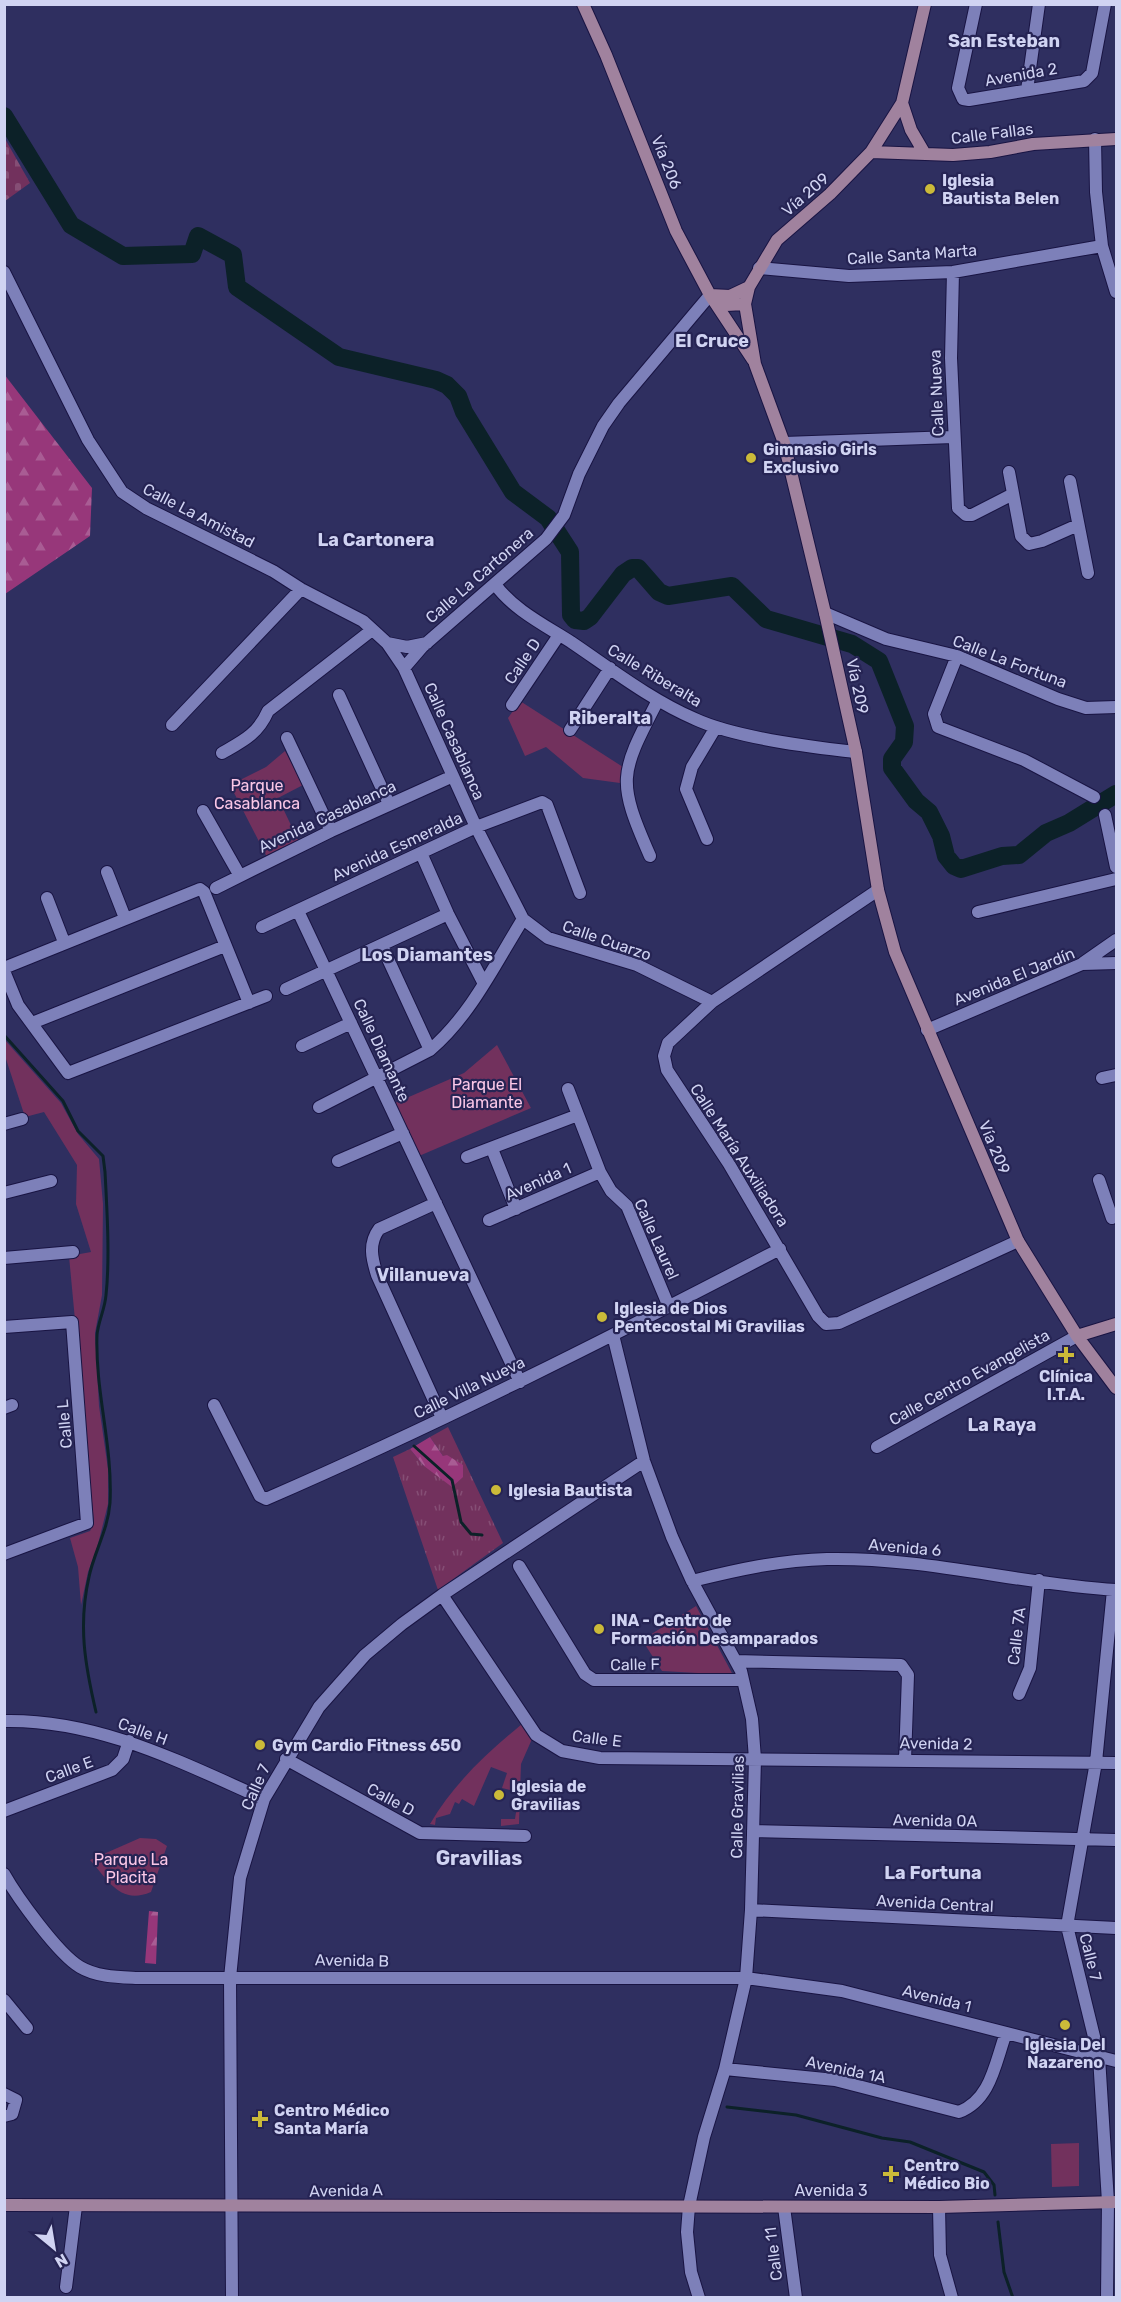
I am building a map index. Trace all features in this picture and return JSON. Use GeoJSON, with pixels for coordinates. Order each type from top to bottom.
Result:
{"type":"FeatureCollection","features":[{"type":"Feature","properties":{"kind":"main road","name":"Vía 206"},"geometry":{"type":"LineString","coordinates":[[583,4],[606,55],[676,231],[710,295],[755,364]]}},
{"type":"Feature","properties":{"kind":"main road","name":"Vía 209"},"geometry":{"type":"LineString","coordinates":[[925,4],[902,103],[872,152],[830,194],[777,240],[749,287],[745,304],[755,364],[784,443],[826,617],[856,752],[878,890],[895,952],[1018,1241],[1077,1336],[1116,1388]]}},
{"type":"Feature","properties":{"kind":"main road"},"geometry":{"type":"LineString","coordinates":[[902,103],[911,130],[925,154]]}},
{"type":"Feature","properties":{"kind":"main road","name":"Calle Fallas"},"geometry":{"type":"LineString","coordinates":[[872,152],[953,156],[1033,144],[1116,139]]}},
{"type":"Feature","properties":{"kind":"main road"},"geometry":{"type":"LineString","coordinates":[[710,295],[730,296],[749,287]]}},
{"type":"Feature","properties":{"kind":"main road"},"geometry":{"type":"LineString","coordinates":[[710,295],[726,305],[745,304]]}},
{"type":"Feature","properties":{"kind":"main road"},"geometry":{"type":"LineString","coordinates":[[1077,1336],[1116,1324]]}},
{"type":"Feature","properties":{"kind":"main road","name":"Avenida 3"},"geometry":{"type":"LineString","coordinates":[[689,2206],[939,2207],[1112,2202]]}},
{"type":"Feature","properties":{"kind":"main road","name":"Avenida A"},"geometry":{"type":"LineString","coordinates":[[4,2205],[689,2206]]}},
{"type":"Feature","properties":{"kind":"street","name":"Avenida 2"},"geometry":{"type":"LineString","coordinates":[[976,4],[958,88],[959,94],[969,100],[1084,81],[1092,73],[1105,4]]}},
{"type":"Feature","properties":{"kind":"street"},"geometry":{"type":"LineString","coordinates":[[1027,90],[1039,4]]}},
{"type":"Feature","properties":{"kind":"street"},"geometry":{"type":"LineString","coordinates":[[1095,139],[1096,192],[1102,246],[1116,292]]}},
{"type":"Feature","properties":{"kind":"street","name":"Calle Santa Marta"},"geometry":{"type":"LineString","coordinates":[[759,268],[849,276],[953,272],[1102,246]]}},
{"type":"Feature","properties":{"kind":"street","name":"Calle La Amistad"},"geometry":{"type":"LineString","coordinates":[[4,272],[88,440],[122,492],[146,508],[273,571],[301,589],[363,621],[387,643],[405,668]]}},
{"type":"Feature","properties":{"kind":"street","name":"Calle Nueva"},"geometry":{"type":"LineString","coordinates":[[953,272],[951,358],[958,507],[961,512],[972,515],[1012,494]]}},
{"type":"Feature","properties":{"kind":"street","name":"Calle La Cartonera"},"geometry":{"type":"LineString","coordinates":[[405,668],[427,643],[546,539],[564,515],[579,474],[603,426],[619,403],[710,295]]}},
{"type":"Feature","properties":{"kind":"street"},"geometry":{"type":"LineString","coordinates":[[784,443],[954,437]]}},
{"type":"Feature","properties":{"kind":"street"},"geometry":{"type":"LineString","coordinates":[[1009,472],[1022,536],[1029,544],[1042,541],[1078,525]]}},
{"type":"Feature","properties":{"kind":"street"},"geometry":{"type":"LineString","coordinates":[[1070,482],[1088,573]]}},
{"type":"Feature","properties":{"kind":"street","name":"Calle Riberalta"},"geometry":{"type":"LineString","coordinates":[[495,584],[503,595],[559,635],[658,700],[716,727],[816,747],[856,752]]}},
{"type":"Feature","properties":{"kind":"street"},"geometry":{"type":"LineString","coordinates":[[172,725],[301,589]]}},
{"type":"Feature","properties":{"kind":"street","name":"Calle La Fortuna"},"geometry":{"type":"LineString","coordinates":[[826,617],[886,639],[957,656],[1058,699],[1086,708],[1116,707]]}},
{"type":"Feature","properties":{"kind":"street"},"geometry":{"type":"LineString","coordinates":[[222,753],[253,735],[261,726],[268,711],[372,630]]}},
{"type":"Feature","properties":{"kind":"street","name":"Calle D"},"geometry":{"type":"LineString","coordinates":[[512,705],[559,635]]}},
{"type":"Feature","properties":{"kind":"street"},"geometry":{"type":"LineString","coordinates":[[387,643],[407,647],[427,643]]}},
{"type":"Feature","properties":{"kind":"street"},"geometry":{"type":"LineString","coordinates":[[957,656],[934,714],[938,727],[1024,760],[1094,797]]}},
{"type":"Feature","properties":{"kind":"street","name":"Calle Casablanca"},"geometry":{"type":"LineString","coordinates":[[405,668],[476,827]]}},
{"type":"Feature","properties":{"kind":"street"},"geometry":{"type":"LineString","coordinates":[[570,730],[610,668]]}},
{"type":"Feature","properties":{"kind":"street"},"geometry":{"type":"LineString","coordinates":[[339,696],[389,804]]}},
{"type":"Feature","properties":{"kind":"street"},"geometry":{"type":"LineString","coordinates":[[650,856],[632,815],[625,785],[633,748],[658,700]]}},
{"type":"Feature","properties":{"kind":"street"},"geometry":{"type":"LineString","coordinates":[[707,839],[686,789],[692,767],[716,727]]}},
{"type":"Feature","properties":{"kind":"street"},"geometry":{"type":"LineString","coordinates":[[287,738],[331,831]]}},
{"type":"Feature","properties":{"kind":"street","name":"Avenida Casablanca"},"geometry":{"type":"LineString","coordinates":[[216,888],[331,831],[453,776]]}},
{"type":"Feature","properties":{"kind":"street","name":"Avenida Esmeralda"},"geometry":{"type":"LineString","coordinates":[[262,927],[476,827],[542,802],[547,805],[580,893]]}},
{"type":"Feature","properties":{"kind":"street"},"geometry":{"type":"LineString","coordinates":[[203,811],[240,876]]}},
{"type":"Feature","properties":{"kind":"street"},"geometry":{"type":"LineString","coordinates":[[1105,815],[1116,867]]}},
{"type":"Feature","properties":{"kind":"street","name":"Calle Cuarzo"},"geometry":{"type":"LineString","coordinates":[[476,827],[523,919],[548,938],[637,965],[712,1002]]}},
{"type":"Feature","properties":{"kind":"street"},"geometry":{"type":"LineString","coordinates":[[421,853],[448,914],[483,982]]}},
{"type":"Feature","properties":{"kind":"street"},"geometry":{"type":"LineString","coordinates":[[107,872],[125,918]]}},
{"type":"Feature","properties":{"kind":"street"},"geometry":{"type":"LineString","coordinates":[[978,912],[1116,879]]}},
{"type":"Feature","properties":{"kind":"street"},"geometry":{"type":"LineString","coordinates":[[249,1004],[204,892],[200,889],[64,942],[4,969],[18,1005],[68,1073],[249,1004],[266,996]]}},
{"type":"Feature","properties":{"kind":"street","name":"Calle María Auxiliadora"},"geometry":{"type":"LineString","coordinates":[[878,890],[712,1002],[668,1042],[664,1056],[667,1070],[729,1164],[818,1316],[826,1324],[839,1323],[1018,1241]]}},
{"type":"Feature","properties":{"kind":"street"},"geometry":{"type":"LineString","coordinates":[[47,898],[64,942]]}},
{"type":"Feature","properties":{"kind":"street","name":"Calle Diamante"},"geometry":{"type":"LineString","coordinates":[[298,911],[520,1382]]}},
{"type":"Feature","properties":{"kind":"street"},"geometry":{"type":"LineString","coordinates":[[286,989],[448,914]]}},
{"type":"Feature","properties":{"kind":"street"},"geometry":{"type":"LineString","coordinates":[[319,1107],[430,1050],[461,1020],[523,919]]}},
{"type":"Feature","properties":{"kind":"street"},"geometry":{"type":"LineString","coordinates":[[1082,964],[1116,940]]}},
{"type":"Feature","properties":{"kind":"street"},"geometry":{"type":"LineString","coordinates":[[32,1023],[225,946]]}},
{"type":"Feature","properties":{"kind":"street"},"geometry":{"type":"LineString","coordinates":[[382,946],[430,1050]]}},
{"type":"Feature","properties":{"kind":"street","name":"Avenida El Jardín"},"geometry":{"type":"LineString","coordinates":[[927,1030],[1082,964],[1116,963]]}},
{"type":"Feature","properties":{"kind":"street"},"geometry":{"type":"LineString","coordinates":[[302,1046],[351,1023]]}},
{"type":"Feature","properties":{"kind":"street"},"geometry":{"type":"LineString","coordinates":[[1102,1078],[1116,1075]]}},
{"type":"Feature","properties":{"kind":"street","name":"Calle Laurel"},"geometry":{"type":"LineString","coordinates":[[567,1089],[600,1172],[611,1191],[627,1206],[669,1307]]}},
{"type":"Feature","properties":{"kind":"street"},"geometry":{"type":"LineString","coordinates":[[467,1158],[578,1115]]}},
{"type":"Feature","properties":{"kind":"street"},"geometry":{"type":"LineString","coordinates":[[4,1124],[22,1119]]}},
{"type":"Feature","properties":{"kind":"street"},"geometry":{"type":"LineString","coordinates":[[338,1161],[403,1133]]}},
{"type":"Feature","properties":{"kind":"street"},"geometry":{"type":"LineString","coordinates":[[492,1149],[516,1209]]}},
{"type":"Feature","properties":{"kind":"street","name":"Avenida 1"},"geometry":{"type":"LineString","coordinates":[[489,1220],[600,1172]]}},
{"type":"Feature","properties":{"kind":"street"},"geometry":{"type":"LineString","coordinates":[[1099,1180],[1112,1218],[1116,1216]]}},
{"type":"Feature","properties":{"kind":"street"},"geometry":{"type":"LineString","coordinates":[[4,1193],[51,1181]]}},
{"type":"Feature","properties":{"kind":"street"},"geometry":{"type":"LineString","coordinates":[[436,1203],[379,1229],[372,1243],[372,1251],[377,1275],[442,1418]]}},
{"type":"Feature","properties":{"kind":"street","name":"Calle Villa Nueva"},"geometry":{"type":"LineString","coordinates":[[214,1405],[260,1496],[266,1499],[356,1460],[520,1382],[780,1249]]}},
{"type":"Feature","properties":{"kind":"street"},"geometry":{"type":"LineString","coordinates":[[4,1258],[73,1252]]}},
{"type":"Feature","properties":{"kind":"street","name":"Calle L"},"geometry":{"type":"LineString","coordinates":[[4,1327],[72,1322],[87,1523],[4,1554]]}},
{"type":"Feature","properties":{"kind":"street","name":"Calle Gravilias"},"geometry":{"type":"LineString","coordinates":[[613,1335],[644,1461],[672,1537],[692,1581],[736,1661],[752,1719],[755,1758],[751,1910],[746,1978],[725,2069],[704,2137],[689,2206],[687,2232],[691,2272],[699,2298]]}},
{"type":"Feature","properties":{"kind":"street","name":"Calle Centro Evangelista"},"geometry":{"type":"LineString","coordinates":[[877,1447],[1077,1336]]}},
{"type":"Feature","properties":{"kind":"street","name":"Calle 7"},"geometry":{"type":"LineString","coordinates":[[232,2298],[230,1978],[240,1878],[264,1798],[320,1707],[365,1655],[442,1595],[644,1461]]}},
{"type":"Feature","properties":{"kind":"street","name":"Avenida 6"},"geometry":{"type":"LineString","coordinates":[[692,1581],[739,1569],[826,1559],[911,1564],[1114,1590]]}},
{"type":"Feature","properties":{"kind":"street","name":"Calle F"},"geometry":{"type":"LineString","coordinates":[[519,1566],[585,1674],[594,1680],[743,1680]]}},
{"type":"Feature","properties":{"kind":"street","name":"Calle 7A"},"geometry":{"type":"LineString","coordinates":[[1019,1694],[1030,1668],[1039,1580]]}},
{"type":"Feature","properties":{"kind":"street","name":"Calle 7"},"geometry":{"type":"LineString","coordinates":[[1107,2298],[1112,2202],[1099,2057],[1067,1926],[1096,1762],[1114,1590]]}},
{"type":"Feature","properties":{"kind":"street","name":"Calle E"},"geometry":{"type":"LineString","coordinates":[[442,1595],[536,1735],[562,1751],[600,1758],[755,1758]]}},
{"type":"Feature","properties":{"kind":"street"},"geometry":{"type":"LineString","coordinates":[[736,1661],[897,1663],[904,1667],[908,1675],[905,1760]]}},
{"type":"Feature","properties":{"kind":"street","name":"Calle H"},"geometry":{"type":"LineString","coordinates":[[4,1720],[37,1720],[83,1727],[129,1742],[264,1798]]}},
{"type":"Feature","properties":{"kind":"street","name":"Calle E"},"geometry":{"type":"LineString","coordinates":[[4,1811],[112,1770],[123,1759],[129,1742]]}},
{"type":"Feature","properties":{"kind":"street","name":"Avenida 2"},"geometry":{"type":"LineString","coordinates":[[755,1758],[1116,1762]]}},
{"type":"Feature","properties":{"kind":"street","name":"Calle D"},"geometry":{"type":"LineString","coordinates":[[286,1759],[420,1833],[525,1836]]}},
{"type":"Feature","properties":{"kind":"street","name":"Avenida 0A"},"geometry":{"type":"LineString","coordinates":[[753,1831],[1116,1840]]}},
{"type":"Feature","properties":{"kind":"street","name":"Avenida B"},"geometry":{"type":"LineString","coordinates":[[4,1874],[14,1891],[47,1933],[81,1968],[95,1974],[120,1977],[230,1978],[746,1978]]}},
{"type":"Feature","properties":{"kind":"street","name":"Avenida Central"},"geometry":{"type":"LineString","coordinates":[[751,1910],[1116,1928]]}},
{"type":"Feature","properties":{"kind":"street","name":"Avenida 1"},"geometry":{"type":"LineString","coordinates":[[746,1978],[842,1991],[1116,2061]]}},
{"type":"Feature","properties":{"kind":"street"},"geometry":{"type":"LineString","coordinates":[[4,2000],[11,2016],[27,2028]]}},
{"type":"Feature","properties":{"kind":"street","name":"Avenida 1A"},"geometry":{"type":"LineString","coordinates":[[725,2069],[834,2080],[959,2112],[974,2106],[984,2094],[1006,2033]]}},
{"type":"Feature","properties":{"kind":"street"},"geometry":{"type":"LineString","coordinates":[[4,2094],[16,2100],[12,2114],[4,2116]]}},
{"type":"Feature","properties":{"kind":"street"},"geometry":{"type":"LineString","coordinates":[[66,2287],[76,2206]]}},
{"type":"Feature","properties":{"kind":"street","name":"Calle 11"},"geometry":{"type":"LineString","coordinates":[[784,2207],[796,2298]]}},
{"type":"Feature","properties":{"kind":"street"},"geometry":{"type":"LineString","coordinates":[[939,2207],[940,2255],[952,2298]]}},
{"type":"Feature","properties":{"kind":"green space"},"geometry":{"type":"Polygon","coordinates":[[[4,137],[30,183],[5,201],[4,201],[4,137]]]}},
{"type":"Feature","properties":{"kind":"green space"},"geometry":{"type":"Polygon","coordinates":[[[4,374],[92,488],[90,536],[5,594],[4,374]]]}},
{"type":"Feature","properties":{"kind":"green space"},"geometry":{"type":"Polygon","coordinates":[[[520,701],[623,767],[620,783],[583,778],[546,747],[525,756],[508,718],[520,701]]]}},
{"type":"Feature","properties":{"kind":"green space","name":"Parque Casablanca"},"geometry":{"type":"Polygon","coordinates":[[[285,751],[303,785],[278,798],[300,844],[268,859],[230,785],[266,767],[285,751]]]}},
{"type":"Feature","properties":{"kind":"green space"},"geometry":{"type":"Polygon","coordinates":[[[4,1039],[61,1103],[78,1134],[99,1159],[103,1204],[102,1295],[95,1333],[99,1406],[108,1469],[108,1504],[81,1605],[78,1567],[70,1538],[90,1531],[94,1523],[69,1256],[91,1252],[76,1204],[77,1165],[44,1112],[25,1117],[5,1056],[4,1039]]]}},
{"type":"Feature","properties":{"kind":"green space","name":"Parque El Diamante"},"geometry":{"type":"Polygon","coordinates":[[[497,1045],[531,1108],[419,1156],[395,1103],[464,1073],[497,1045]]]}},
{"type":"Feature","properties":{"kind":"green space"},"geometry":{"type":"Polygon","coordinates":[[[448,1427],[503,1543],[438,1590],[393,1457],[410,1449],[424,1466],[443,1456],[430,1437],[448,1427]]]}},
{"type":"Feature","properties":{"kind":"green space"},"geometry":{"type":"Polygon","coordinates":[[[430,1437],[443,1456],[447,1455],[463,1465],[463,1477],[452,1487],[424,1466],[410,1449],[430,1437]]]}},
{"type":"Feature","properties":{"kind":"green space"},"geometry":{"type":"Polygon","coordinates":[[[696,1606],[733,1675],[662,1671],[642,1640],[696,1606]]]}},
{"type":"Feature","properties":{"kind":"green space"},"geometry":{"type":"Polygon","coordinates":[[[522,1724],[532,1739],[521,1764],[519,1824],[501,1826],[501,1819],[515,1819],[519,1792],[502,1788],[507,1773],[491,1767],[474,1806],[462,1799],[459,1804],[455,1802],[450,1814],[436,1818],[435,1825],[430,1824],[449,1795],[472,1770],[522,1724]]]}},
{"type":"Feature","properties":{"kind":"green space","name":"Parque La Placita"},"geometry":{"type":"Polygon","coordinates":[[[140,1838],[156,1839],[167,1846],[151,1892],[131,1895],[116,1889],[90,1860],[140,1838]]]}},
{"type":"Feature","properties":{"kind":"green space"},"geometry":{"type":"Polygon","coordinates":[[[149,1911],[158,1912],[156,1964],[145,1963],[149,1911]]]}},
{"type":"Feature","properties":{"kind":"green space"},"geometry":{"type":"Polygon","coordinates":[[[1079,2143],[1079,2186],[1052,2187],[1051,2144],[1079,2143]]]}},
{"type":"Feature","properties":{"kind":"waterway"},"geometry":{"type":"LineString","coordinates":[[4,116],[71,225],[123,256],[192,254],[198,236],[233,255],[237,287],[339,357],[436,380],[447,385],[458,396],[464,412],[513,492],[548,518],[570,552],[571,615],[575,620],[584,621],[590,617],[623,574],[632,568],[638,568],[659,592],[668,596],[732,586],[766,619],[852,644],[879,661],[905,726],[904,742],[892,759],[892,768],[916,801],[929,812],[941,836],[946,856],[954,866],[961,869],[1002,856],[1019,855],[1046,833],[1069,823],[1116,794]]}},
{"type":"Feature","properties":{"kind":"waterway"},"geometry":{"type":"LineString","coordinates":[[4,1035],[63,1101],[78,1131],[103,1156],[107,1202],[108,1266],[105,1300],[97,1335],[97,1356],[109,1461],[110,1503],[107,1522],[89,1577],[83,1628],[86,1661],[96,1712]]}},
{"type":"Feature","properties":{"kind":"waterway"},"geometry":{"type":"LineString","coordinates":[[414,1446],[452,1480],[461,1522],[471,1534],[482,1535]]}},
{"type":"Feature","properties":{"kind":"waterway"},"geometry":{"type":"LineString","coordinates":[[727,2107],[796,2115],[882,2138],[910,2142],[984,2172],[994,2185],[995,2195]]}},
{"type":"Feature","properties":{"kind":"waterway"},"geometry":{"type":"LineString","coordinates":[[998,2222],[1004,2272],[1013,2298]]}},
{"type":"Feature","properties":{"kind":"place","name":"Iglesia Bautista Belen"},"geometry":{"type":"Point","coordinates":[930,189]}},
{"type":"Feature","properties":{"kind":"place","name":"Gimnasio Girls Exclusivo"},"geometry":{"type":"Point","coordinates":[751,458]}},
{"type":"Feature","properties":{"kind":"place","name":"Iglesia de Dios Pentecostal Mi Gravilias"},"geometry":{"type":"Point","coordinates":[602,1317]}},
{"type":"Feature","properties":{"kind":"place","name":"Clínica I.T.A."},"geometry":{"type":"Point","coordinates":[1066,1355]}},
{"type":"Feature","properties":{"kind":"place","name":"Iglesia Bautista"},"geometry":{"type":"Point","coordinates":[496,1490]}},
{"type":"Feature","properties":{"kind":"place","name":"INA - Centro de Formación Desamparados"},"geometry":{"type":"Point","coordinates":[599,1629]}},
{"type":"Feature","properties":{"kind":"place","name":"Gym Cardio Fitness 650"},"geometry":{"type":"Point","coordinates":[260,1745]}},
{"type":"Feature","properties":{"kind":"place","name":"Iglesia de Gravilias"},"geometry":{"type":"Point","coordinates":[499,1795]}},
{"type":"Feature","properties":{"kind":"place","name":"Iglesia Del Nazareno"},"geometry":{"type":"Point","coordinates":[1065,2025]}},
{"type":"Feature","properties":{"kind":"place","name":"Centro Médico Santa María"},"geometry":{"type":"Point","coordinates":[260,2119]}},
{"type":"Feature","properties":{"kind":"place","name":"Centro Médico Bio"},"geometry":{"type":"Point","coordinates":[891,2174]}},
{"type":"Feature","properties":{"kind":"district","name":"San Esteban"},"geometry":{"type":"Point","coordinates":[1004,41]}},
{"type":"Feature","properties":{"kind":"district","name":"El Cruce"},"geometry":{"type":"Point","coordinates":[712,341]}},
{"type":"Feature","properties":{"kind":"district","name":"La Cartonera"},"geometry":{"type":"Point","coordinates":[376,540]}},
{"type":"Feature","properties":{"kind":"district","name":"Riberalta"},"geometry":{"type":"Point","coordinates":[610,718]}},
{"type":"Feature","properties":{"kind":"district","name":"Los Diamantes"},"geometry":{"type":"Point","coordinates":[427,955]}},
{"type":"Feature","properties":{"kind":"district","name":"Villanueva"},"geometry":{"type":"Point","coordinates":[423,1275]}},
{"type":"Feature","properties":{"kind":"district","name":"La Raya"},"geometry":{"type":"Point","coordinates":[1002,1425]}},
{"type":"Feature","properties":{"kind":"district","name":"Gravilias"},"geometry":{"type":"Point","coordinates":[479,1858]}},
{"type":"Feature","properties":{"kind":"district","name":"La Fortuna"},"geometry":{"type":"Point","coordinates":[933,1873]}}]}
